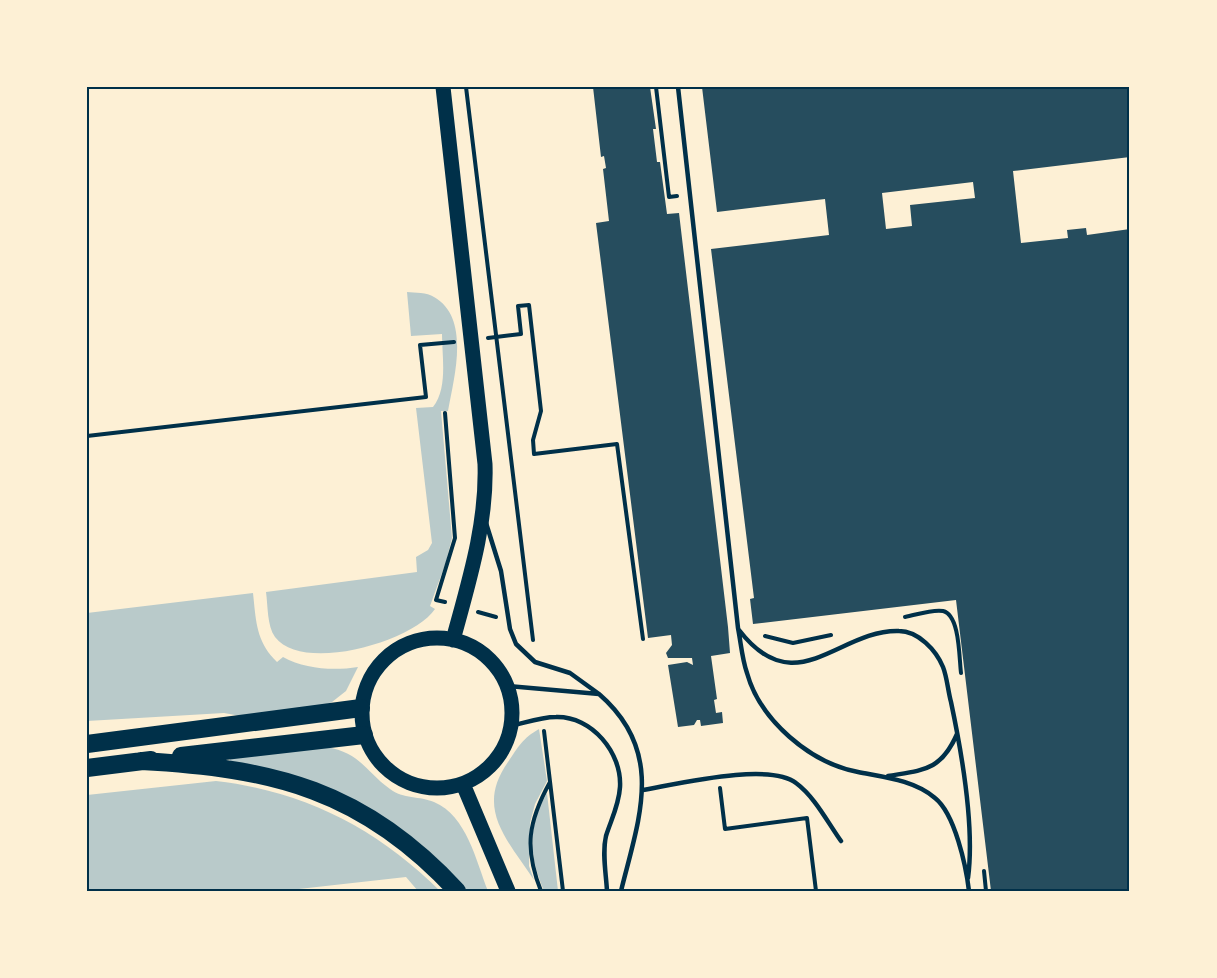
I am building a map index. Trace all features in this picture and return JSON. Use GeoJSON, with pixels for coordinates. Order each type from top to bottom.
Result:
{"type":"FeatureCollection","features":[{"type":"Feature","properties":{"kind":"highway"},"geometry":{"type":"LineString","coordinates":[[87,744],[361,708]]}},
{"type":"Feature","properties":{"kind":"highway"},"geometry":{"type":"LineString","coordinates":[[87,768],[364,735]]}},
{"type":"Feature","properties":{"kind":"highway"},"geometry":{"type":"LineString","coordinates":[[141,761],[244,771],[293,782],[319,792],[383,825],[425,858],[456,891]]}},
{"type":"Feature","properties":{"kind":"main road"},"geometry":{"type":"LineString","coordinates":[[442,87],[485,464],[483,514],[453,640]]}},
{"type":"Feature","properties":{"kind":"main road"},"geometry":{"type":"LineString","coordinates":[[429,638],[453,640],[486,656],[507,686],[512,706],[511,726],[505,745],[494,762],[480,775],[463,784],[426,788],[403,780],[383,766],[364,735],[361,708],[365,688],[374,671],[396,649],[429,638]]}},
{"type":"Feature","properties":{"kind":"main road"},"geometry":{"type":"LineString","coordinates":[[463,784],[508,891]]}},
{"type":"Feature","properties":{"kind":"lane"},"geometry":{"type":"LineString","coordinates":[[678,87],[738,628],[747,675],[769,717],[791,736],[832,764],[855,772],[885,776],[936,798],[955,831],[969,891]]}},
{"type":"Feature","properties":{"kind":"lane"},"geometry":{"type":"LineString","coordinates":[[483,514],[501,571],[513,638],[522,652],[535,662],[570,673],[600,694],[630,728],[641,756],[643,789],[621,891]]}},
{"type":"Feature","properties":{"kind":"lane"},"geometry":{"type":"LineString","coordinates":[[738,628],[752,646],[769,658],[788,662],[822,657],[879,633],[901,631],[919,637],[931,648],[943,667],[957,733],[972,851],[968,880]]}},
{"type":"Feature","properties":{"kind":"lane"},"geometry":{"type":"LineString","coordinates":[[507,686],[600,694]]}},
{"type":"Feature","properties":{"kind":"lane"},"geometry":{"type":"LineString","coordinates":[[511,726],[542,718],[561,717],[588,727],[606,744],[616,763],[620,781],[619,796],[604,848],[607,891]]}},
{"type":"Feature","properties":{"kind":"lane"},"geometry":{"type":"LineString","coordinates":[[885,776],[925,770],[940,762],[949,753],[957,733]]}},
{"type":"Feature","properties":{"kind":"lane"},"geometry":{"type":"LineString","coordinates":[[643,789],[760,773],[785,776],[802,789],[841,842]]}},
{"type":"Feature","properties":{"kind":"path"},"geometry":{"type":"LineString","coordinates":[[466,87],[535,662]]}},
{"type":"Feature","properties":{"kind":"path"},"geometry":{"type":"LineString","coordinates":[[656,87],[669,197],[689,195]]}},
{"type":"Feature","properties":{"kind":"path"},"geometry":{"type":"LineString","coordinates":[[522,334],[518,306],[529,305],[541,406],[540,420],[533,440],[534,454],[617,444],[643,639]]}},
{"type":"Feature","properties":{"kind":"path"},"geometry":{"type":"LineString","coordinates":[[87,436],[426,397],[420,345]]}},
{"type":"Feature","properties":{"kind":"path"},"geometry":{"type":"LineString","coordinates":[[897,618],[940,611],[951,616],[955,625],[962,682]]}},
{"type":"Feature","properties":{"kind":"path"},"geometry":{"type":"LineString","coordinates":[[760,633],[778,641],[793,643],[840,632]]}},
{"type":"Feature","properties":{"kind":"path"},"geometry":{"type":"LineString","coordinates":[[542,718],[563,891]]}},
{"type":"Feature","properties":{"kind":"path"},"geometry":{"type":"LineString","coordinates":[[718,779],[725,829],[807,818],[816,891]]}},
{"type":"Feature","properties":{"kind":"path"},"geometry":{"type":"LineString","coordinates":[[541,891],[531,866],[530,844],[537,805],[551,781]]}},
{"type":"Feature","properties":{"kind":"path"},"geometry":{"type":"LineString","coordinates":[[984,868],[986,891]]}},
{"type":"Feature","properties":{"kind":"shaded area"},"geometry":{"type":"Polygon","coordinates":[[[407,292],[424,293],[434,297],[453,319],[456,333],[456,366],[448,411],[441,411],[452,538],[430,606],[435,609],[423,621],[405,632],[383,642],[358,649],[332,653],[309,653],[289,648],[272,632],[266,592],[417,572],[416,557],[428,550],[432,543],[416,408],[433,407],[441,391],[442,334],[411,336],[407,292]]]}},
{"type":"Feature","properties":{"kind":"shaded area"},"geometry":{"type":"Polygon","coordinates":[[[253,593],[256,622],[261,639],[277,662],[283,657],[319,668],[358,667],[346,691],[332,702],[308,711],[246,717],[224,713],[87,721],[87,613],[253,593]]]}},
{"type":"Feature","properties":{"kind":"shaded area"},"geometry":{"type":"Polygon","coordinates":[[[539,729],[547,781],[535,804],[530,823],[529,866],[534,880],[498,823],[494,795],[508,762],[525,739],[539,729]]]}},
{"type":"Feature","properties":{"kind":"shaded area"},"geometry":{"type":"Polygon","coordinates":[[[326,747],[347,753],[355,758],[395,792],[429,800],[445,809],[455,818],[469,840],[488,891],[468,891],[417,841],[390,821],[361,804],[299,778],[230,761],[230,756],[326,747]]]}},
{"type":"Feature","properties":{"kind":"shaded area"},"geometry":{"type":"Polygon","coordinates":[[[216,781],[279,794],[338,816],[391,849],[440,891],[418,891],[406,877],[281,891],[87,891],[87,795],[216,781]]]}},
{"type":"Feature","properties":{"kind":"shaded area"},"geometry":{"type":"Polygon","coordinates":[[[547,793],[558,891],[544,891],[533,854],[533,830],[547,793]]]}},
{"type":"Feature","properties":{"kind":"building"},"geometry":{"type":"Polygon","coordinates":[[[593,87],[650,87],[656,129],[653,129],[657,162],[660,162],[667,214],[679,213],[728,627],[730,653],[711,656],[717,699],[714,700],[716,713],[722,712],[723,723],[701,726],[700,720],[697,720],[694,725],[678,727],[668,665],[687,662],[693,665],[692,658],[668,658],[666,653],[672,645],[671,635],[648,638],[596,223],[609,221],[603,169],[606,168],[604,156],[601,157],[593,87]]]}},
{"type":"Feature","properties":{"kind":"building"},"geometry":{"type":"Polygon","coordinates":[[[702,87],[1130,87],[1130,157],[1013,171],[1021,243],[1068,238],[1067,230],[1086,228],[1087,235],[1130,229],[1130,891],[991,891],[956,600],[753,624],[750,599],[754,598],[711,249],[829,235],[825,199],[717,212],[702,87]],[[973,182],[882,193],[886,229],[912,226],[910,205],[975,198],[973,182]]]}}]}
